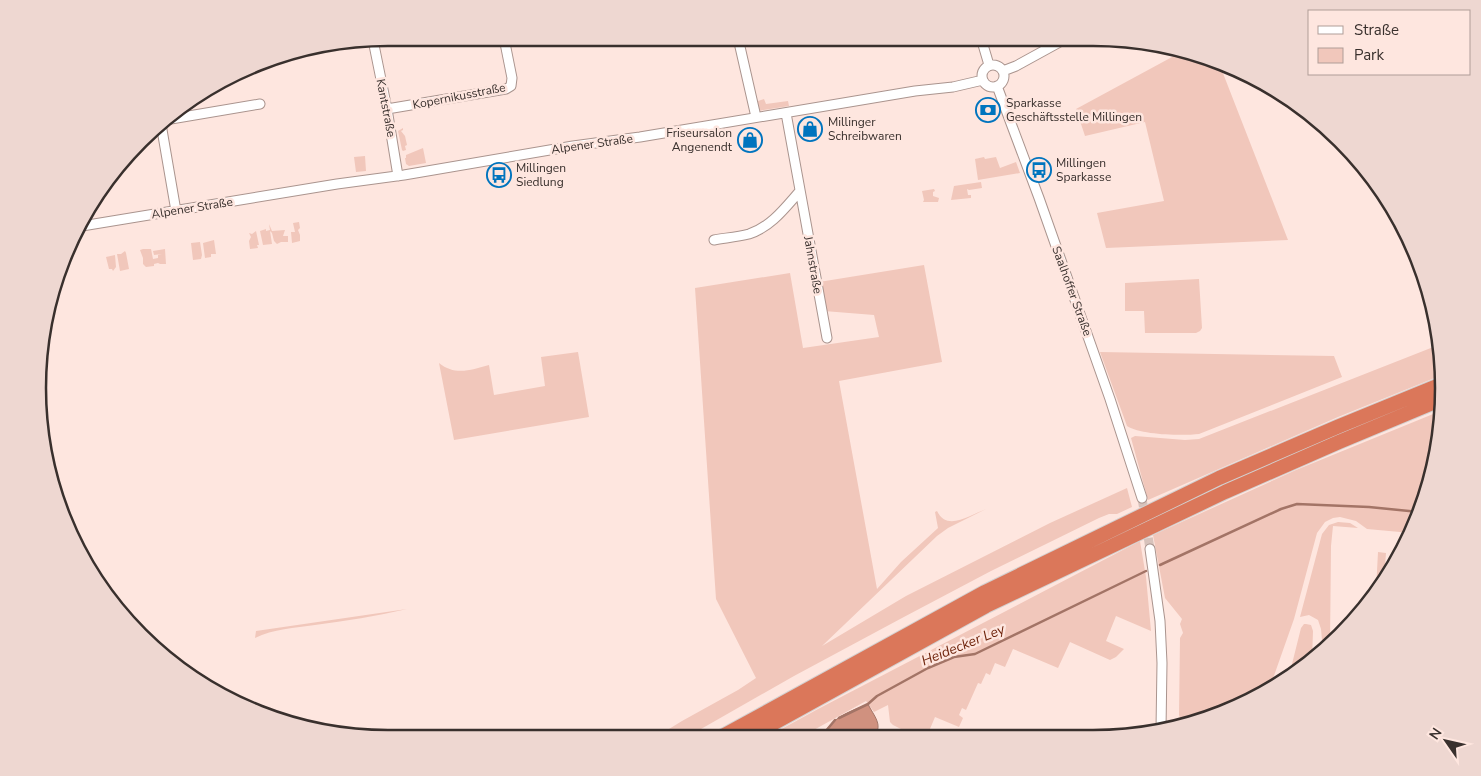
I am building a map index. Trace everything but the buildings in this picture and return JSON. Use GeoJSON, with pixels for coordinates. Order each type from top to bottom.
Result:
{"type":"FeatureCollection","features":[{"type":"Feature","properties":{"kind":"highway"},"geometry":{"type":"LineString","coordinates":[[734,730],[1002,584],[1219,478],[1435,387]]}},
{"type":"Feature","properties":{"kind":"highway"},"geometry":{"type":"LineString","coordinates":[[762,730],[986,606],[1225,492],[1434,402]]}},
{"type":"Feature","properties":{"kind":"street","name":"Kopernikusstraße"},"geometry":{"type":"LineString","coordinates":[[387,109],[506,90],[511,86],[512,78],[506,46]]}},
{"type":"Feature","properties":{"kind":"street"},"geometry":{"type":"LineString","coordinates":[[740,46],[756,117]]}},
{"type":"Feature","properties":{"kind":"street"},"geometry":{"type":"LineString","coordinates":[[983,46],[989,65]]}},
{"type":"Feature","properties":{"kind":"street"},"geometry":{"type":"LineString","coordinates":[[1003,71],[1052,46]]}},
{"type":"Feature","properties":{"kind":"street","name":"Kantstraße"},"geometry":{"type":"LineString","coordinates":[[374,47],[398,176]]}},
{"type":"Feature","properties":{"kind":"street"},"geometry":{"type":"LineString","coordinates":[[989,65],[998,66],[1003,71],[1004,78],[997,86],[987,85],[983,80],[982,73],[989,65]]}},
{"type":"Feature","properties":{"kind":"street","name":"Alpener Straße"},"geometry":{"type":"LineString","coordinates":[[88,225],[915,91],[953,87],[983,80]]}},
{"type":"Feature","properties":{"kind":"street","name":"Saalhoffer Straße"},"geometry":{"type":"LineString","coordinates":[[997,86],[1110,399],[1142,498]]}},
{"type":"Feature","properties":{"kind":"street"},"geometry":{"type":"LineString","coordinates":[[179,118],[260,104]]}},
{"type":"Feature","properties":{"kind":"street","name":"Jahnstraße"},"geometry":{"type":"LineString","coordinates":[[786,113],[827,338]]}},
{"type":"Feature","properties":{"kind":"street"},"geometry":{"type":"LineString","coordinates":[[163,131],[176,211]]}},
{"type":"Feature","properties":{"kind":"street"},"geometry":{"type":"LineString","coordinates":[[714,240],[742,236],[762,228],[775,219],[800,192]]}},
{"type":"Feature","properties":{"kind":"street"},"geometry":{"type":"LineString","coordinates":[[1150,549],[1160,621],[1162,663],[1161,723]]}},
{"type":"Feature","properties":{"kind":"green space"},"geometry":{"type":"Polygon","coordinates":[[[1174,56],[1222,71],[1288,240],[1106,248],[1097,213],[1164,201],[1145,122],[1085,136],[1076,109],[1174,56]]]}},
{"type":"Feature","properties":{"kind":"green space"},"geometry":{"type":"Polygon","coordinates":[[[764,99],[766,104],[788,101],[789,106],[758,111],[755,102],[764,99]]]}},
{"type":"Feature","properties":{"kind":"green space"},"geometry":{"type":"Polygon","coordinates":[[[403,128],[401,131],[405,136],[407,145],[405,146],[406,150],[403,151],[398,131],[403,128]]]}},
{"type":"Feature","properties":{"kind":"green space"},"geometry":{"type":"Polygon","coordinates":[[[423,148],[426,163],[409,166],[406,164],[406,155],[423,148]]]}},
{"type":"Feature","properties":{"kind":"green space"},"geometry":{"type":"Polygon","coordinates":[[[365,156],[366,171],[356,172],[354,157],[365,156]]]}},
{"type":"Feature","properties":{"kind":"green space"},"geometry":{"type":"Polygon","coordinates":[[[984,157],[985,159],[996,157],[1000,168],[1016,162],[1020,173],[978,180],[975,159],[984,157]]]}},
{"type":"Feature","properties":{"kind":"green space"},"geometry":{"type":"Polygon","coordinates":[[[981,182],[982,188],[967,189],[968,195],[971,195],[971,198],[951,200],[954,186],[981,182]]]}},
{"type":"Feature","properties":{"kind":"green space"},"geometry":{"type":"Polygon","coordinates":[[[934,189],[933,196],[939,198],[938,202],[923,202],[922,191],[934,189]]]}},
{"type":"Feature","properties":{"kind":"green space"},"geometry":{"type":"Polygon","coordinates":[[[299,222],[300,241],[292,243],[291,232],[295,232],[293,223],[299,222]]]}},
{"type":"Feature","properties":{"kind":"green space"},"geometry":{"type":"Polygon","coordinates":[[[269,224],[272,231],[285,230],[283,236],[288,236],[288,242],[277,244],[270,231],[272,244],[263,245],[260,231],[270,230],[269,224]]]}},
{"type":"Feature","properties":{"kind":"green space"},"geometry":{"type":"Polygon","coordinates":[[[256,231],[258,248],[250,249],[249,241],[251,237],[249,233],[252,234],[256,231]]]}},
{"type":"Feature","properties":{"kind":"green space"},"geometry":{"type":"Polygon","coordinates":[[[214,240],[216,254],[211,254],[211,257],[205,258],[203,243],[214,240]]]}},
{"type":"Feature","properties":{"kind":"green space"},"geometry":{"type":"Polygon","coordinates":[[[200,242],[201,259],[193,260],[191,243],[200,242]]]}},
{"type":"Feature","properties":{"kind":"green space"},"geometry":{"type":"Polygon","coordinates":[[[151,249],[153,259],[158,258],[158,255],[162,254],[154,255],[153,251],[165,249],[166,264],[158,263],[154,264],[154,266],[146,267],[143,264],[140,250],[151,249]]]}},
{"type":"Feature","properties":{"kind":"green space"},"geometry":{"type":"Polygon","coordinates":[[[125,251],[129,269],[120,271],[117,254],[125,251]]]}},
{"type":"Feature","properties":{"kind":"green space"},"geometry":{"type":"Polygon","coordinates":[[[115,255],[116,267],[113,271],[109,269],[106,257],[115,255]]]}},
{"type":"Feature","properties":{"kind":"green space"},"geometry":{"type":"Polygon","coordinates":[[[924,265],[942,362],[839,381],[877,589],[901,562],[938,528],[935,512],[937,511],[941,517],[947,520],[953,521],[966,518],[986,509],[948,528],[937,536],[822,646],[906,596],[1050,523],[1127,488],[1132,507],[1117,514],[1109,514],[1099,518],[991,571],[794,676],[699,730],[667,730],[756,678],[716,599],[695,288],[790,273],[803,348],[879,337],[874,315],[824,311],[819,282],[924,265]]]}},
{"type":"Feature","properties":{"kind":"green space"},"geometry":{"type":"Polygon","coordinates":[[[1199,279],[1202,328],[1196,333],[1145,333],[1144,311],[1125,311],[1125,283],[1199,279]]]}},
{"type":"Feature","properties":{"kind":"green space"},"geometry":{"type":"Polygon","coordinates":[[[1432,347],[1435,378],[1338,417],[1148,500],[1131,438],[1135,436],[1185,440],[1199,439],[1432,347]]]}},
{"type":"Feature","properties":{"kind":"green space"},"geometry":{"type":"Polygon","coordinates":[[[578,352],[589,417],[454,440],[439,363],[451,370],[457,371],[489,365],[494,395],[545,386],[541,357],[578,352]]]}},
{"type":"Feature","properties":{"kind":"green space"},"geometry":{"type":"Polygon","coordinates":[[[1100,352],[1334,356],[1342,377],[1199,434],[1162,434],[1133,429],[1127,426],[1100,352]]]}},
{"type":"Feature","properties":{"kind":"green space"},"geometry":{"type":"Polygon","coordinates":[[[1434,414],[1432,433],[1423,476],[1417,498],[1403,532],[1367,529],[1356,521],[1340,517],[1325,522],[1317,533],[1294,619],[1273,678],[1224,704],[1180,718],[1180,638],[1183,633],[1180,624],[1182,619],[1165,598],[1153,535],[1296,470],[1434,414]]]}},
{"type":"Feature","properties":{"kind":"green space"},"geometry":{"type":"Polygon","coordinates":[[[1338,522],[1350,523],[1358,528],[1333,526],[1330,634],[1322,641],[1318,620],[1309,615],[1300,617],[1322,534],[1329,525],[1338,522]]]}},
{"type":"Feature","properties":{"kind":"green space"},"geometry":{"type":"Polygon","coordinates":[[[1140,541],[1146,577],[1151,631],[1116,616],[1106,641],[1124,649],[1116,657],[1110,660],[1070,642],[1058,668],[1013,649],[1005,667],[995,663],[990,675],[986,673],[981,684],[978,683],[966,710],[962,708],[959,715],[963,718],[959,727],[935,717],[930,730],[903,730],[890,722],[888,705],[874,712],[866,701],[814,730],[780,730],[1140,541]]]}},
{"type":"Feature","properties":{"kind":"green space"},"geometry":{"type":"Polygon","coordinates":[[[1378,552],[1386,553],[1385,565],[1377,579],[1378,552]]]}},
{"type":"Feature","properties":{"kind":"green space"},"geometry":{"type":"Polygon","coordinates":[[[407,609],[350,620],[284,629],[255,638],[256,631],[407,609]]]}},
{"type":"Feature","properties":{"kind":"green space"},"geometry":{"type":"Polygon","coordinates":[[[1304,624],[1311,625],[1313,631],[1312,650],[1292,666],[1301,628],[1304,624]]]}},
{"type":"Feature","properties":{"kind":"shaded area"},"geometry":{"type":"Polygon","coordinates":[[[868,704],[878,724],[878,730],[827,730],[831,724],[848,712],[868,704]]]}},
{"type":"Feature","properties":{"kind":"waterway"},"geometry":{"type":"LineString","coordinates":[[1160,565],[1281,509],[1297,504],[1369,507],[1412,511]]}},
{"type":"Feature","properties":{"kind":"waterway","name":"Heidecker Ley"},"geometry":{"type":"LineString","coordinates":[[839,718],[868,704],[877,696],[928,668],[954,657],[975,654],[1146,571]]}},
{"type":"Feature","properties":{"kind":"waterway","name":"Heidecker Ley"},"geometry":{"type":"LineString","coordinates":[[827,730],[835,720]]}},
{"type":"Feature","properties":{"kind":"tunnel"},"geometry":{"type":"LineString","coordinates":[[1142,498],[1150,549]]}},
{"type":"Feature","properties":{"kind":"place","name":"Sparkasse Geschäftsstelle Millingen"},"geometry":{"type":"Point","coordinates":[988,110]}},
{"type":"Feature","properties":{"kind":"place","name":"Millinger Schreibwaren"},"geometry":{"type":"Point","coordinates":[810,129]}},
{"type":"Feature","properties":{"kind":"place","name":"Friseursalon Angenendt"},"geometry":{"type":"Point","coordinates":[750,140]}},
{"type":"Feature","properties":{"kind":"place","name":"Millingen Sparkasse"},"geometry":{"type":"Point","coordinates":[1039,170]}},
{"type":"Feature","properties":{"kind":"place","name":"Millingen Siedlung"},"geometry":{"type":"Point","coordinates":[499,175]}}]}
